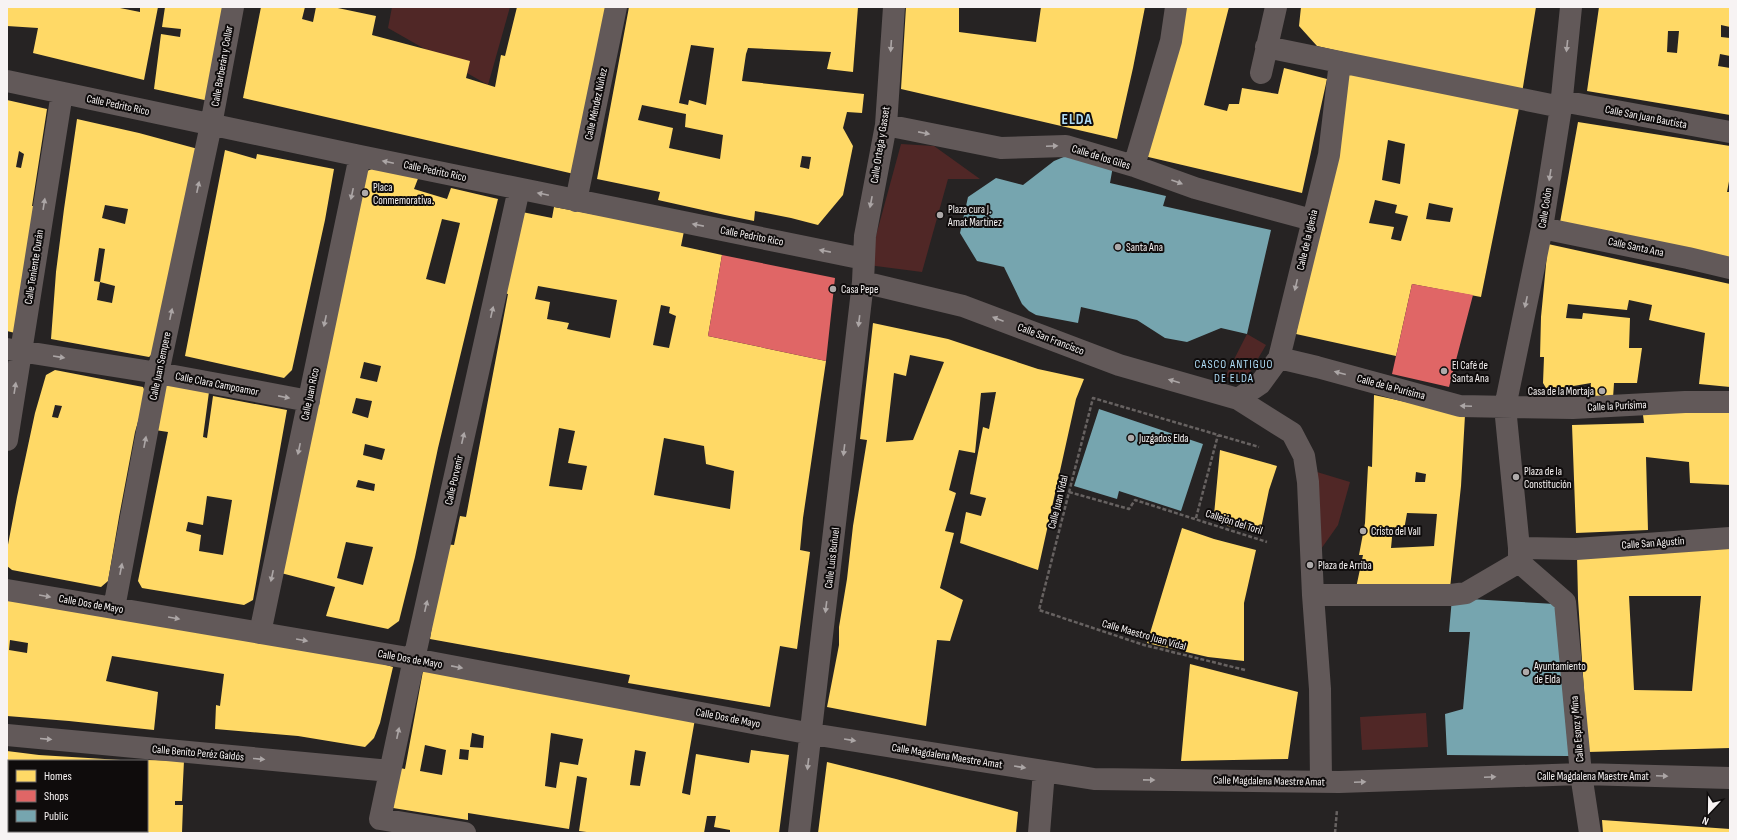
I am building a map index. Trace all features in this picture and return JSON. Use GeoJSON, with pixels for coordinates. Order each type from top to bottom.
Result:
{"type":"FeatureCollection","features":[{"type":"Feature","properties":{"kind":"street","name":"Calle Barberán y Collar"},"geometry":{"type":"LineString","coordinates":[[211,125],[233,7]]}},
{"type":"Feature","properties":{"kind":"street","name":"Calle Méndez Núñez"},"geometry":{"type":"LineString","coordinates":[[576,201],[616,7]]}},
{"type":"Feature","properties":{"kind":"street","name":"Calle Ortega y Gasset"},"geometry":{"type":"LineString","coordinates":[[864,282],[864,236],[886,125],[894,7]]}},
{"type":"Feature","properties":{"kind":"street"},"geometry":{"type":"LineString","coordinates":[[1134,166],[1171,42],[1176,7]]}},
{"type":"Feature","properties":{"kind":"street"},"geometry":{"type":"LineString","coordinates":[[1260,73],[1276,7]]}},
{"type":"Feature","properties":{"kind":"street","name":"Calle Colón"},"geometry":{"type":"LineString","coordinates":[[1519,555],[1505,407],[1542,228],[1561,104],[1571,7]]}},
{"type":"Feature","properties":{"kind":"street","name":"Calle San Juan Bautista"},"geometry":{"type":"LineString","coordinates":[[1266,47],[1424,80],[1730,132]]}},
{"type":"Feature","properties":{"kind":"street","name":"Calle de la Iglesia"},"geometry":{"type":"LineString","coordinates":[[1238,399],[1260,384],[1279,358],[1329,155],[1340,62]]}},
{"type":"Feature","properties":{"kind":"street","name":"Calle Pedrito Rico"},"geometry":{"type":"LineString","coordinates":[[7,81],[576,201],[864,258]]}},
{"type":"Feature","properties":{"kind":"street","name":"Calle Teniente Durán"},"geometry":{"type":"LineString","coordinates":[[7,440],[14,350],[62,93]]}},
{"type":"Feature","properties":{"kind":"street","name":"Calle Juan Sempere"},"geometry":{"type":"LineString","coordinates":[[114,608],[158,373],[211,125]]}},
{"type":"Feature","properties":{"kind":"street","name":"Calle de los Giles"},"geometry":{"type":"LineString","coordinates":[[886,125],[1001,148],[1066,146],[1134,166],[1194,188],[1312,220]]}},
{"type":"Feature","properties":{"kind":"street","name":"Calle Juan Rico"},"geometry":{"type":"LineString","coordinates":[[260,633],[360,156]]}},
{"type":"Feature","properties":{"kind":"street","name":"Calle Porvenir"},"geometry":{"type":"LineString","coordinates":[[465,833],[380,819],[414,659],[519,189]]}},
{"type":"Feature","properties":{"kind":"street","name":"Calle Santa Ana"},"geometry":{"type":"LineString","coordinates":[[1542,228],[1730,268]]}},
{"type":"Feature","properties":{"kind":"street","name":"Calle San Francisco"},"geometry":{"type":"LineString","coordinates":[[864,282],[963,306],[1119,365],[1238,399]]}},
{"type":"Feature","properties":{"kind":"street","name":"Calle Luis Buñuel"},"geometry":{"type":"LineString","coordinates":[[799,833],[812,734],[864,282]]}},
{"type":"Feature","properties":{"kind":"street","name":"Calle Clara Campoamor"},"geometry":{"type":"LineString","coordinates":[[14,350],[158,373],[308,401]]}},
{"type":"Feature","properties":{"kind":"street","name":"Calle de la Purísima"},"geometry":{"type":"LineString","coordinates":[[1279,358],[1460,406],[1505,407]]}},
{"type":"Feature","properties":{"kind":"street"},"geometry":{"type":"LineString","coordinates":[[1238,399],[1292,433],[1304,456],[1308,482],[1312,595],[1320,689],[1321,782]]}},
{"type":"Feature","properties":{"kind":"street","name":"Calle la Purísima"},"geometry":{"type":"LineString","coordinates":[[1505,407],[1573,408],[1685,402],[1730,402]]}},
{"type":"Feature","properties":{"kind":"street","name":"Calle San Agustín"},"geometry":{"type":"LineString","coordinates":[[1519,555],[1576,549],[1730,538]]}},
{"type":"Feature","properties":{"kind":"street"},"geometry":{"type":"LineString","coordinates":[[1312,595],[1451,595],[1466,593],[1519,555]]}},
{"type":"Feature","properties":{"kind":"street","name":"Calle Espoz y Mina"},"geometry":{"type":"LineString","coordinates":[[1519,555],[1565,602],[1581,774],[1590,833]]}},
{"type":"Feature","properties":{"kind":"street","name":"Calle Dos de Mayo"},"geometry":{"type":"LineString","coordinates":[[7,590],[414,659],[812,734]]}},
{"type":"Feature","properties":{"kind":"street","name":"Calle Magdalena Maestre Amat"},"geometry":{"type":"LineString","coordinates":[[812,734],[1094,779],[1321,782],[1581,774],[1730,778]]}},
{"type":"Feature","properties":{"kind":"street","name":"Calle Benito Peréz Galdós"},"geometry":{"type":"LineString","coordinates":[[7,735],[390,771]]}},
{"type":"Feature","properties":{"kind":"street"},"geometry":{"type":"LineString","coordinates":[[1039,833],[1044,771]]}},
{"type":"Feature","properties":{"kind":"path","name":"Calle Juan Vidal"},"geometry":{"type":"LineString","coordinates":[[1039,610],[1093,398],[1218,435]]}},
{"type":"Feature","properties":{"kind":"path"},"geometry":{"type":"LineString","coordinates":[[1196,518],[1218,435],[1259,447]]}},
{"type":"Feature","properties":{"kind":"path","name":"Callejón del Toril"},"geometry":{"type":"LineString","coordinates":[[1069,492],[1129,509],[1135,500],[1196,518],[1267,542]]}},
{"type":"Feature","properties":{"kind":"path","name":"Calle Maestro Juan Vidal"},"geometry":{"type":"LineString","coordinates":[[1039,610],[1144,645],[1245,670]]}},
{"type":"Feature","properties":{"kind":"shaded area"},"geometry":{"type":"Polygon","coordinates":[[[392,7],[510,7],[488,85],[388,28],[392,7]]]}},
{"type":"Feature","properties":{"kind":"shaded area"},"geometry":{"type":"Polygon","coordinates":[[[901,144],[934,146],[980,179],[948,179],[922,272],[868,265],[901,144]]]}},
{"type":"Feature","properties":{"kind":"shaded area"},"geometry":{"type":"Polygon","coordinates":[[[1247,334],[1266,345],[1246,379],[1225,377],[1247,334]]]}},
{"type":"Feature","properties":{"kind":"shaded area"},"geometry":{"type":"Polygon","coordinates":[[[1317,472],[1350,482],[1338,525],[1321,549],[1317,472]]]}},
{"type":"Feature","properties":{"kind":"shaded area"},"geometry":{"type":"Polygon","coordinates":[[[1426,713],[1428,747],[1362,750],[1360,717],[1426,713]]]}},
{"type":"Feature","properties":{"kind":"building: Homes"},"geometry":{"type":"Polygon","coordinates":[[[7,7],[115,7],[140,12],[140,7],[158,7],[144,80],[33,53],[38,28],[7,26],[7,7]]]}},
{"type":"Feature","properties":{"kind":"building: Homes"},"geometry":{"type":"Polygon","coordinates":[[[165,7],[224,7],[209,101],[154,89],[161,34],[180,37],[181,29],[162,27],[165,7]]]}},
{"type":"Feature","properties":{"kind":"building: Homes"},"geometry":{"type":"Polygon","coordinates":[[[261,7],[305,7],[302,19],[313,22],[316,7],[333,7],[376,16],[372,35],[470,61],[466,78],[495,87],[501,55],[505,56],[517,7],[607,7],[574,174],[243,98],[261,7]]]}},
{"type":"Feature","properties":{"kind":"building: Homes"},"geometry":{"type":"Polygon","coordinates":[[[629,7],[858,7],[853,72],[827,69],[831,52],[748,48],[746,54],[742,81],[864,94],[862,113],[847,112],[843,128],[853,146],[843,195],[818,225],[755,211],[754,221],[725,215],[658,200],[660,192],[597,179],[629,7]],[[691,45],[679,103],[688,105],[689,100],[706,105],[714,48],[691,45]],[[642,105],[638,120],[673,128],[669,148],[720,159],[723,135],[685,127],[686,114],[642,105]],[[802,156],[800,167],[809,169],[811,157],[802,156]]]}},
{"type":"Feature","properties":{"kind":"building: Homes"},"geometry":{"type":"Polygon","coordinates":[[[906,7],[959,7],[959,32],[1036,42],[1041,7],[1145,7],[1117,139],[901,89],[906,7]]]}},
{"type":"Feature","properties":{"kind":"building: Homes"},"geometry":{"type":"Polygon","coordinates":[[[1182,7],[1229,7],[1204,105],[1227,111],[1229,104],[1239,104],[1242,88],[1278,94],[1284,68],[1327,79],[1302,193],[1144,156],[1182,7]]]}},
{"type":"Feature","properties":{"kind":"building: Homes"},"geometry":{"type":"Polygon","coordinates":[[[1301,7],[1536,7],[1522,93],[1317,46],[1299,26],[1301,7]]]}},
{"type":"Feature","properties":{"kind":"building: Homes"},"geometry":{"type":"Polygon","coordinates":[[[1599,7],[1730,7],[1730,27],[1721,25],[1721,37],[1730,38],[1730,56],[1720,54],[1718,66],[1730,68],[1730,115],[1587,91],[1599,7]],[[1668,31],[1667,52],[1677,53],[1679,31],[1668,31]]]}},
{"type":"Feature","properties":{"kind":"building: Homes"},"geometry":{"type":"Polygon","coordinates":[[[1347,72],[1519,108],[1481,297],[1412,284],[1396,356],[1296,334],[1347,72]],[[1388,140],[1382,180],[1400,184],[1405,144],[1388,140]],[[1375,200],[1369,223],[1394,227],[1391,239],[1401,241],[1408,216],[1395,213],[1397,205],[1375,200]],[[1429,203],[1426,219],[1450,222],[1453,208],[1429,203]]]}},
{"type":"Feature","properties":{"kind":"building: Homes"},"geometry":{"type":"Polygon","coordinates":[[[7,100],[47,109],[32,206],[36,206],[19,334],[7,331],[7,100]],[[19,151],[16,167],[21,168],[24,154],[19,151]]]}},
{"type":"Feature","properties":{"kind":"building: Homes"},"geometry":{"type":"Polygon","coordinates":[[[77,119],[139,133],[198,149],[156,350],[149,357],[51,339],[56,272],[77,119]],[[105,205],[102,218],[125,224],[128,209],[105,205]],[[99,248],[94,281],[100,282],[105,249],[99,248]],[[100,282],[97,300],[112,303],[115,286],[100,282]]]}},
{"type":"Feature","properties":{"kind":"building: Homes"},"geometry":{"type":"Polygon","coordinates":[[[1578,122],[1730,146],[1730,176],[1727,192],[1730,192],[1730,258],[1559,228],[1578,122]]]}},
{"type":"Feature","properties":{"kind":"building: Homes"},"geometry":{"type":"Polygon","coordinates":[[[225,150],[256,159],[257,154],[334,169],[325,220],[292,370],[284,378],[185,356],[225,150]]]}},
{"type":"Feature","properties":{"kind":"building: Homes"},"geometry":{"type":"Polygon","coordinates":[[[377,167],[419,176],[414,189],[447,199],[451,188],[498,199],[438,448],[415,557],[399,621],[388,629],[326,616],[335,587],[281,573],[367,171],[377,167]],[[442,219],[426,279],[445,284],[460,223],[442,219]],[[364,362],[360,378],[377,382],[381,366],[364,362]],[[356,398],[352,413],[368,418],[372,401],[356,398]],[[365,444],[363,455],[382,460],[385,449],[365,444]],[[358,480],[356,487],[374,491],[375,484],[358,480]],[[346,542],[337,578],[363,585],[373,547],[346,542]]]}},
{"type":"Feature","properties":{"kind":"building: Homes"},"geometry":{"type":"Polygon","coordinates":[[[554,207],[684,231],[681,246],[722,255],[708,336],[826,361],[803,518],[800,550],[810,552],[797,649],[780,646],[770,707],[628,683],[630,675],[430,639],[444,544],[454,545],[460,516],[466,517],[508,294],[499,292],[517,211],[552,218],[554,207]],[[538,286],[535,299],[550,302],[547,319],[569,323],[567,329],[610,338],[617,300],[538,286]],[[661,305],[653,345],[669,348],[676,316],[669,313],[670,307],[661,305]],[[559,428],[549,486],[582,490],[587,466],[568,463],[575,431],[559,428]],[[664,438],[654,495],[730,509],[734,471],[706,464],[704,446],[664,438]]]}},
{"type":"Feature","properties":{"kind":"building: Homes"},"geometry":{"type":"Polygon","coordinates":[[[1548,244],[1730,284],[1730,387],[1699,384],[1705,333],[1649,320],[1652,305],[1629,300],[1627,310],[1568,304],[1566,318],[1582,319],[1583,313],[1630,318],[1629,348],[1642,348],[1637,383],[1614,383],[1613,398],[1589,400],[1591,383],[1550,390],[1546,388],[1543,383],[1544,357],[1540,357],[1541,317],[1548,244]]]}},
{"type":"Feature","properties":{"kind":"building: Homes"},"geometry":{"type":"Polygon","coordinates":[[[873,323],[948,339],[1038,369],[1084,379],[1076,399],[1038,570],[960,543],[966,512],[981,516],[986,498],[970,494],[983,427],[989,429],[996,392],[981,393],[975,453],[959,450],[949,490],[956,493],[945,531],[954,533],[940,588],[963,600],[950,641],[937,640],[926,726],[827,707],[839,645],[839,627],[867,440],[860,439],[873,323]],[[910,355],[906,376],[894,373],[886,442],[913,440],[944,362],[910,355]]]}},
{"type":"Feature","properties":{"kind":"building: Homes"},"geometry":{"type":"Polygon","coordinates":[[[55,370],[143,387],[146,394],[135,432],[108,581],[101,587],[12,570],[7,566],[7,550],[17,497],[35,413],[46,375],[55,370]],[[55,405],[52,417],[58,418],[62,406],[55,405]]]}},
{"type":"Feature","properties":{"kind":"building: Homes"},"geometry":{"type":"Polygon","coordinates":[[[162,384],[209,392],[203,437],[207,438],[213,396],[287,410],[253,600],[244,605],[142,588],[138,581],[168,432],[155,430],[162,384]],[[207,496],[203,525],[188,522],[186,531],[201,535],[199,551],[223,555],[232,500],[207,496]]]}},
{"type":"Feature","properties":{"kind":"building: Homes"},"geometry":{"type":"Polygon","coordinates":[[[1374,395],[1465,415],[1461,486],[1450,588],[1356,588],[1363,555],[1359,555],[1365,523],[1368,466],[1372,467],[1374,395]],[[1416,472],[1415,482],[1425,482],[1426,474],[1416,472]],[[1407,513],[1404,530],[1393,527],[1391,548],[1434,546],[1437,514],[1407,513]]]}},
{"type":"Feature","properties":{"kind":"building: Homes"},"geometry":{"type":"Polygon","coordinates":[[[1730,404],[1730,485],[1690,483],[1689,462],[1646,457],[1648,530],[1576,533],[1572,425],[1644,423],[1642,407],[1730,404]]]}},
{"type":"Feature","properties":{"kind":"building: Homes"},"geometry":{"type":"Polygon","coordinates":[[[1220,450],[1277,466],[1269,490],[1260,533],[1228,526],[1214,515],[1220,450]]]}},
{"type":"Feature","properties":{"kind":"building: Homes"},"geometry":{"type":"Polygon","coordinates":[[[1182,528],[1214,539],[1256,550],[1244,603],[1244,661],[1208,657],[1147,643],[1182,528]]]}},
{"type":"Feature","properties":{"kind":"building: Homes"},"geometry":{"type":"Polygon","coordinates":[[[1730,547],[1730,748],[1588,752],[1578,599],[1577,556],[1730,547]],[[1629,596],[1634,690],[1692,691],[1701,596],[1629,596]]]}},
{"type":"Feature","properties":{"kind":"building: Homes"},"geometry":{"type":"Polygon","coordinates":[[[7,596],[352,655],[393,667],[380,723],[374,738],[365,747],[298,736],[215,729],[216,705],[220,706],[224,674],[112,656],[106,681],[158,692],[154,730],[7,716],[7,596]],[[10,640],[9,650],[27,653],[28,643],[10,640]]]}},
{"type":"Feature","properties":{"kind":"building: Homes"},"geometry":{"type":"Polygon","coordinates":[[[1190,664],[1298,692],[1288,759],[1181,761],[1190,664]]]}},
{"type":"Feature","properties":{"kind":"building: Homes"},"geometry":{"type":"Polygon","coordinates":[[[423,671],[695,719],[682,793],[690,795],[696,754],[749,763],[751,750],[789,755],[779,833],[730,833],[730,830],[714,827],[716,816],[707,816],[704,833],[594,833],[579,831],[587,778],[577,776],[569,829],[468,813],[468,820],[393,808],[400,768],[405,769],[423,671]],[[472,733],[470,747],[483,748],[484,736],[472,733]],[[551,733],[545,786],[556,788],[560,762],[578,765],[583,739],[551,733]],[[425,745],[420,771],[442,775],[446,750],[425,745]],[[460,749],[459,759],[468,760],[469,750],[460,749]],[[635,750],[630,785],[640,786],[646,752],[635,750]]]}},
{"type":"Feature","properties":{"kind":"building: Homes"},"geometry":{"type":"Polygon","coordinates":[[[7,751],[39,755],[121,760],[8,760],[8,832],[148,832],[148,760],[184,761],[182,801],[175,801],[175,805],[183,805],[182,833],[7,833],[7,751]]]}},
{"type":"Feature","properties":{"kind":"building: Homes"},"geometry":{"type":"Polygon","coordinates":[[[827,762],[1018,812],[1016,833],[818,833],[827,762]]]}},
{"type":"Feature","properties":{"kind":"building: Homes"},"geometry":{"type":"Polygon","coordinates":[[[1602,820],[1730,829],[1730,833],[1603,833],[1602,820]]]}},
{"type":"Feature","properties":{"kind":"building: Shops"},"geometry":{"type":"Polygon","coordinates":[[[722,255],[835,278],[826,361],[708,336],[722,255]]]}},
{"type":"Feature","properties":{"kind":"building: Shops"},"geometry":{"type":"Polygon","coordinates":[[[1412,284],[1473,295],[1449,387],[1392,374],[1412,284]]]}},
{"type":"Feature","properties":{"kind":"building: Public","name":"Santa Ana"},"geometry":{"type":"Polygon","coordinates":[[[1066,156],[1113,166],[1110,183],[1166,196],[1163,206],[1271,230],[1247,334],[1221,328],[1187,342],[1165,338],[1137,320],[1081,307],[1078,323],[1036,315],[1022,304],[1004,267],[977,261],[960,233],[968,197],[996,178],[1023,185],[1054,161],[1066,156]]]}},
{"type":"Feature","properties":{"kind":"building: Public"},"geometry":{"type":"Polygon","coordinates":[[[1099,409],[1203,444],[1181,511],[1119,491],[1117,499],[1074,486],[1099,409]]]}},
{"type":"Feature","properties":{"kind":"building: Public"},"geometry":{"type":"Polygon","coordinates":[[[1452,598],[1555,604],[1569,756],[1447,755],[1445,714],[1463,709],[1470,632],[1449,632],[1452,598]]]}},
{"type":"Feature","properties":{"kind":"place","name":"Placa Conmemorativa."},"geometry":{"type":"Point","coordinates":[365,193]}},
{"type":"Feature","properties":{"kind":"place","name":"Plaza cura J. Amat Martínez"},"geometry":{"type":"Point","coordinates":[940,215]}},
{"type":"Feature","properties":{"kind":"place","name":"Santa Ana"},"geometry":{"type":"Point","coordinates":[1118,247]}},
{"type":"Feature","properties":{"kind":"place","name":"Casa Pepe"},"geometry":{"type":"Point","coordinates":[833,289]}},
{"type":"Feature","properties":{"kind":"place","name":"El Café de Santa Ana"},"geometry":{"type":"Point","coordinates":[1444,371]}},
{"type":"Feature","properties":{"kind":"place","name":"Casa de la Mortaja"},"geometry":{"type":"Point","coordinates":[1602,391]}},
{"type":"Feature","properties":{"kind":"place","name":"Juzgados Elda"},"geometry":{"type":"Point","coordinates":[1131,438]}},
{"type":"Feature","properties":{"kind":"place","name":"Plaza de la Constitución"},"geometry":{"type":"Point","coordinates":[1516,477]}},
{"type":"Feature","properties":{"kind":"place","name":"Cristo del Vall"},"geometry":{"type":"Point","coordinates":[1363,531]}},
{"type":"Feature","properties":{"kind":"place","name":"Plaza de Arriba"},"geometry":{"type":"Point","coordinates":[1310,565]}},
{"type":"Feature","properties":{"kind":"place","name":"Ayuntamiento de Elda"},"geometry":{"type":"Point","coordinates":[1526,672]}},
{"type":"Feature","properties":{"kind":"district","name":"ELDA"},"geometry":{"type":"Point","coordinates":[1077,119]}},
{"type":"Feature","properties":{"kind":"district","name":"CASCO ANTIGUO DE ELDA"},"geometry":{"type":"Point","coordinates":[1234,371]}}]}
